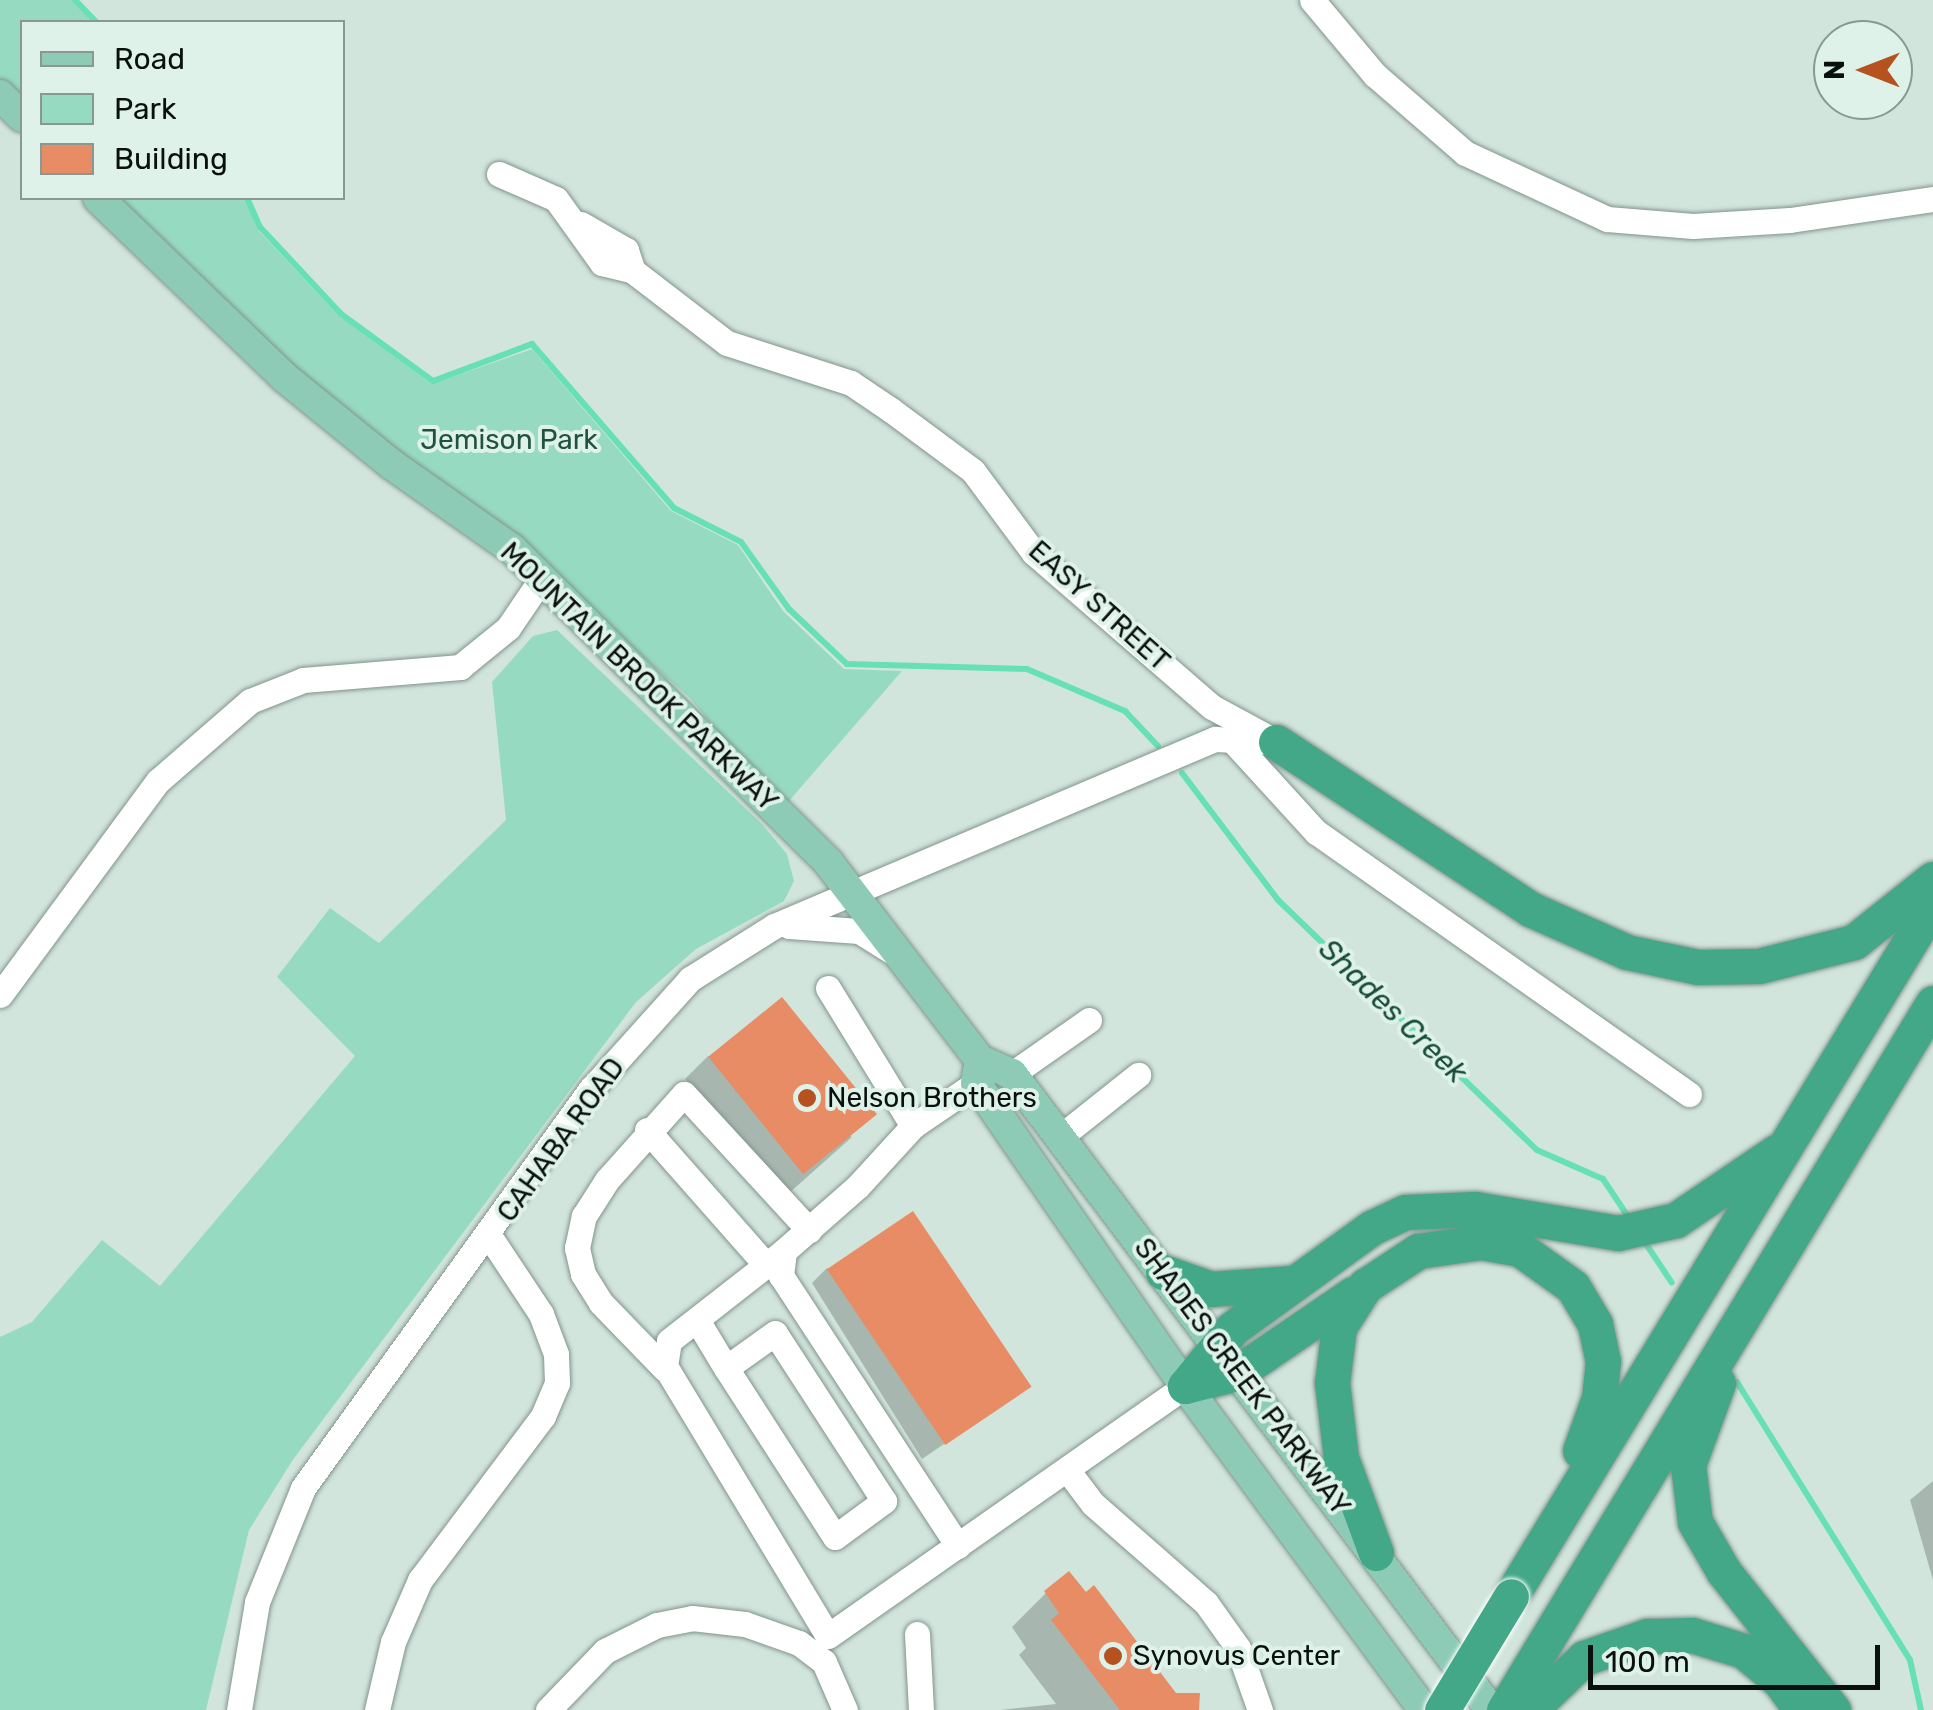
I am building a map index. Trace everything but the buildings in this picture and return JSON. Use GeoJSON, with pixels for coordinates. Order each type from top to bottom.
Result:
{"type":"FeatureCollection","features":[{"type":"Feature","properties":{"kind":"highway"},"geometry":{"type":"LineString","coordinates":[[1276,742],[1530,909],[1627,952],[1698,967],[1760,966],[1854,942],[1933,879]]}},
{"type":"Feature","properties":{"kind":"highway"},"geometry":{"type":"LineString","coordinates":[[1442,1710],[1933,904]]}},
{"type":"Feature","properties":{"kind":"highway"},"geometry":{"type":"LineString","coordinates":[[1523,1707],[1542,1649],[1748,1302],[1933,1004]]}},
{"type":"Feature","properties":{"kind":"highway"},"geometry":{"type":"LineString","coordinates":[[1185,1386],[1216,1342],[1371,1228],[1427,1207],[1475,1208],[1618,1233],[1676,1220],[1786,1146]]}},
{"type":"Feature","properties":{"kind":"highway"},"geometry":{"type":"LineString","coordinates":[[1185,1386],[1237,1373],[1418,1250],[1481,1242],[1520,1250],[1573,1287],[1596,1324],[1603,1380],[1552,1527]]}},
{"type":"Feature","properties":{"kind":"highway"},"geometry":{"type":"LineString","coordinates":[[1162,1272],[1211,1289],[1293,1282]]}},
{"type":"Feature","properties":{"kind":"highway"},"geometry":{"type":"LineString","coordinates":[[1365,1286],[1339,1328],[1332,1383],[1341,1458],[1376,1553]]}},
{"type":"Feature","properties":{"kind":"highway"},"geometry":{"type":"LineString","coordinates":[[1748,1302],[1688,1465],[1695,1522],[1797,1689]]}},
{"type":"Feature","properties":{"kind":"highway"},"geometry":{"type":"LineString","coordinates":[[1523,1707],[1600,1652],[1648,1636],[1692,1635],[1744,1651],[1833,1710]]}},
{"type":"Feature","properties":{"kind":"main road"},"geometry":{"type":"LineString","coordinates":[[0,94],[20,115]]}},
{"type":"Feature","properties":{"kind":"main road","name":"MOUNTAIN BROOK PARKWAY"},"geometry":{"type":"LineString","coordinates":[[100,200],[284,377],[391,464],[512,549],[762,798],[851,894]]}},
{"type":"Feature","properties":{"kind":"main road","name":"SHADES CREEK PARKWAY"},"geometry":{"type":"LineString","coordinates":[[851,894],[901,957],[1185,1386],[1424,1710]]}},
{"type":"Feature","properties":{"kind":"main road","name":"SHADES CREEK PARKWAY"},"geometry":{"type":"LineString","coordinates":[[978,1072],[1012,1074],[1491,1710]]}},
{"type":"Feature","properties":{"kind":"street"},"geometry":{"type":"LineString","coordinates":[[1312,0],[1375,75],[1465,153],[1607,219],[1693,226],[1790,220],[1933,199]]}},
{"type":"Feature","properties":{"kind":"street","name":"EASY STREET"},"geometry":{"type":"LineString","coordinates":[[499,174],[556,200],[576,221],[602,263],[633,272],[727,344],[851,383],[891,410],[973,471],[1049,566],[1212,707],[1276,742]]}},
{"type":"Feature","properties":{"kind":"street"},"geometry":{"type":"LineString","coordinates":[[0,995],[158,780],[250,701],[303,680],[460,666],[508,628],[540,581]]}},
{"type":"Feature","properties":{"kind":"street","name":"CAHABA ROAD"},"geometry":{"type":"LineString","coordinates":[[239,1710],[258,1602],[303,1488],[490,1237],[592,1088],[690,980],[774,926],[1215,740],[1276,742]]}},
{"type":"Feature","properties":{"kind":"street"},"geometry":{"type":"LineString","coordinates":[[1232,740],[1316,832],[1689,1094]]}},
{"type":"Feature","properties":{"kind":"street"},"geometry":{"type":"LineString","coordinates":[[1278,786],[1302,786],[1323,773]]}},
{"type":"Feature","properties":{"kind":"street"},"geometry":{"type":"LineString","coordinates":[[774,926],[858,931],[901,957]]}},
{"type":"Feature","properties":{"kind":"street"},"geometry":{"type":"LineString","coordinates":[[828,988],[912,1126]]}},
{"type":"Feature","properties":{"kind":"street"},"geometry":{"type":"LineString","coordinates":[[1012,1074],[1089,1020]]}},
{"type":"Feature","properties":{"kind":"street"},"geometry":{"type":"LineString","coordinates":[[665,1369],[670,1341],[809,1230],[912,1126],[978,1072]]}},
{"type":"Feature","properties":{"kind":"street"},"geometry":{"type":"LineString","coordinates":[[1060,1137],[1138,1074]]}},
{"type":"Feature","properties":{"kind":"street"},"geometry":{"type":"LineString","coordinates":[[809,1230],[684,1094],[647,1130],[584,1216],[577,1248],[582,1274],[601,1302],[665,1369],[829,1637],[845,1710]]}},
{"type":"Feature","properties":{"kind":"street"},"geometry":{"type":"LineString","coordinates":[[647,1130],[776,1258],[781,1276],[958,1546]]}},
{"type":"Feature","properties":{"kind":"street"},"geometry":{"type":"LineString","coordinates":[[377,1710],[393,1642],[420,1580],[543,1416],[557,1383],[556,1354],[541,1314],[490,1237]]}},
{"type":"Feature","properties":{"kind":"street"},"geometry":{"type":"LineString","coordinates":[[696,1320],[726,1368],[836,1537],[884,1502],[775,1334],[726,1368]]}},
{"type":"Feature","properties":{"kind":"street"},"geometry":{"type":"LineString","coordinates":[[548,1710],[606,1651],[658,1625],[721,1619],[829,1637],[1185,1386]]}},
{"type":"Feature","properties":{"kind":"street"},"geometry":{"type":"LineString","coordinates":[[1068,1471],[1118,1526],[1169,1564],[1226,1628],[1260,1710]]}},
{"type":"Feature","properties":{"kind":"street"},"geometry":{"type":"LineString","coordinates":[[917,1634],[921,1710]]}},
{"type":"Feature","properties":{"kind":"green space"},"geometry":{"type":"Polygon","coordinates":[[[0,0],[75,0],[95,20],[20,20],[20,105],[0,84],[0,0]]]}},
{"type":"Feature","properties":{"kind":"green space","name":"Jemison Park"},"geometry":{"type":"Polygon","coordinates":[[[115,200],[246,200],[258,230],[339,316],[432,384],[532,349],[671,511],[738,545],[783,611],[844,669],[902,671],[782,809],[690,698],[511,540],[280,357],[115,200]]]}},
{"type":"Feature","properties":{"kind":"green space"},"geometry":{"type":"Polygon","coordinates":[[[557,630],[762,824],[787,854],[794,881],[784,901],[696,949],[636,1002],[292,1461],[249,1530],[206,1710],[0,1710],[0,1337],[32,1322],[102,1240],[160,1286],[355,1056],[277,977],[330,908],[379,943],[506,820],[492,682],[533,636],[557,630]]]}},
{"type":"Feature","properties":{"kind":"waterway","name":"Shades Creek"},"geometry":{"type":"LineString","coordinates":[[75,0],[94,20]]}},
{"type":"Feature","properties":{"kind":"waterway","name":"Shades Creek"},"geometry":{"type":"LineString","coordinates":[[248,200],[260,227],[341,314],[433,381],[532,344],[674,508],[741,542],[789,609],[847,664],[1027,669],[1125,711],[1158,746]]}},
{"type":"Feature","properties":{"kind":"waterway","name":"Shades Creek"},"geometry":{"type":"LineString","coordinates":[[1182,773],[1278,900],[1537,1150],[1603,1179],[1629,1218]]}},
{"type":"Feature","properties":{"kind":"waterway","name":"Shades Creek"},"geometry":{"type":"LineString","coordinates":[[1644,1241],[1672,1283]]}},
{"type":"Feature","properties":{"kind":"waterway","name":"Shades Creek"},"geometry":{"type":"LineString","coordinates":[[1737,1382],[1910,1660],[1921,1710]]}},
{"type":"Feature","properties":{"kind":"place","name":"Nelson Brothers"},"geometry":{"type":"Point","coordinates":[807,1098]}},
{"type":"Feature","properties":{"kind":"place","name":"Synovus Center"},"geometry":{"type":"Point","coordinates":[1113,1656]}}]}
